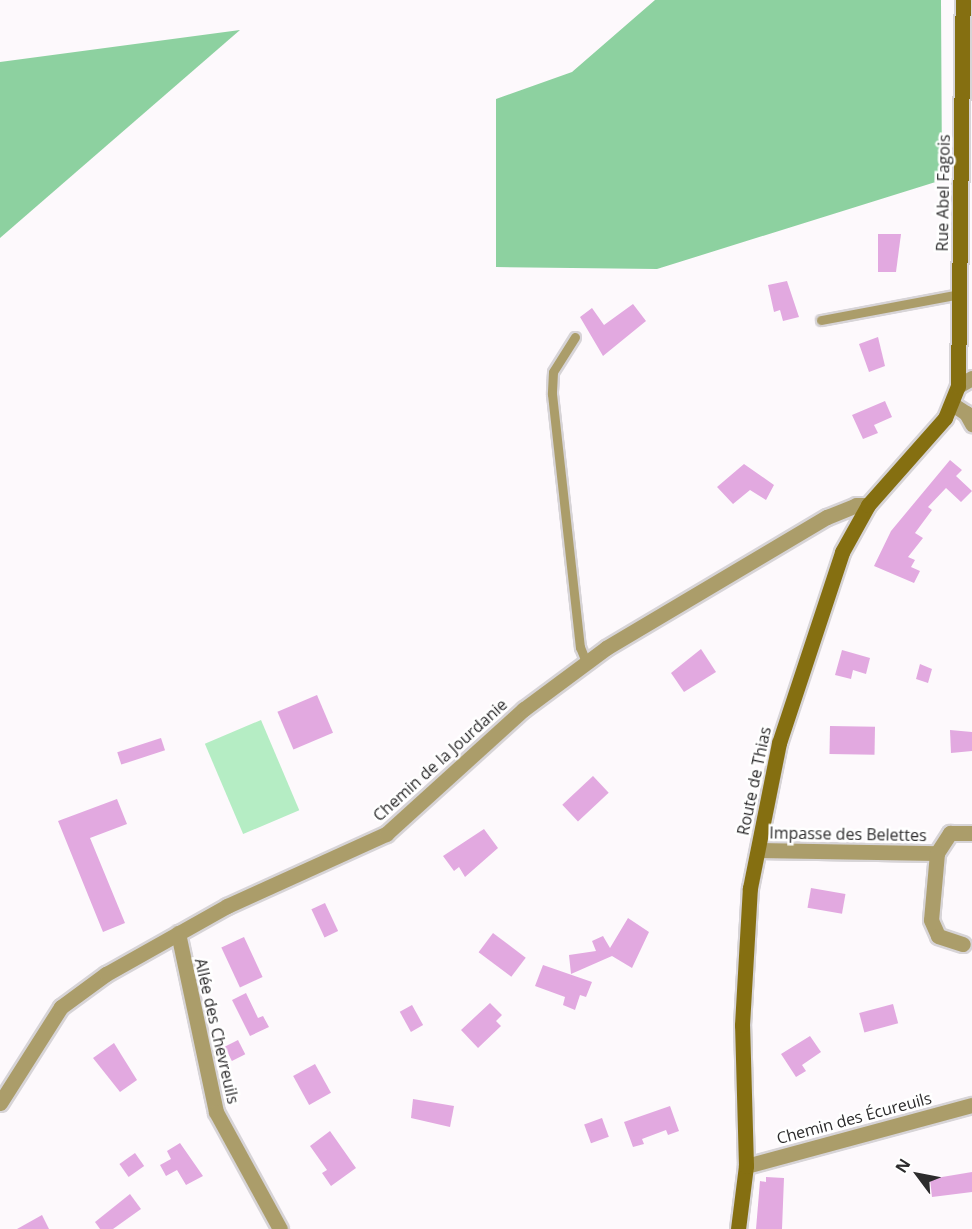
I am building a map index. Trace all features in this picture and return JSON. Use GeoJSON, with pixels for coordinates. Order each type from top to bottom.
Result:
{"type":"FeatureCollection","features":[{"type":"Feature","properties":{"kind":"street","name":"Rue Abel Fagois"},"geometry":{"type":"LineString","coordinates":[[958,386],[963,0]]}},
{"type":"Feature","properties":{"kind":"street"},"geometry":{"type":"LineString","coordinates":[[958,386],[972,378]]}},
{"type":"Feature","properties":{"kind":"street","name":"Route de Thias"},"geometry":{"type":"LineString","coordinates":[[738,1229],[746,1166],[742,1025],[750,888],[779,742],[842,552],[868,505],[939,425],[952,404],[958,386]]}},
{"type":"Feature","properties":{"kind":"street"},"geometry":{"type":"LineString","coordinates":[[952,404],[966,413],[972,423]]}},
{"type":"Feature","properties":{"kind":"street","name":"Chemin de la Jourdanie"},"geometry":{"type":"LineString","coordinates":[[0,1103],[61,1007],[106,974],[178,933],[386,834],[524,709],[586,662],[827,517],[856,505],[868,505]]}},
{"type":"Feature","properties":{"kind":"street","name":"Impasse des Belettes"},"geometry":{"type":"LineString","coordinates":[[963,944],[938,936],[931,920],[938,853],[950,833],[972,833]]}},
{"type":"Feature","properties":{"kind":"street","name":"Impasse des Belettes"},"geometry":{"type":"LineString","coordinates":[[758,850],[938,853]]}},
{"type":"Feature","properties":{"kind":"street","name":"Allée des Chevreuils"},"geometry":{"type":"LineString","coordinates":[[178,933],[216,1112],[280,1229]]}},
{"type":"Feature","properties":{"kind":"street","name":"Chemin des Écureuils"},"geometry":{"type":"LineString","coordinates":[[746,1166],[972,1105]]}},
{"type":"Feature","properties":{"kind":"lane"},"geometry":{"type":"LineString","coordinates":[[821,320],[960,294]]}},
{"type":"Feature","properties":{"kind":"lane"},"geometry":{"type":"LineString","coordinates":[[575,337],[553,372],[552,394],[580,646],[586,662]]}},
{"type":"Feature","properties":{"kind":"green space"},"geometry":{"type":"Polygon","coordinates":[[[655,0],[941,0],[942,180],[657,269],[496,267],[496,99],[572,72],[655,0]]]}},
{"type":"Feature","properties":{"kind":"green space"},"geometry":{"type":"Polygon","coordinates":[[[240,30],[0,238],[0,62],[240,30]]]}},
{"type":"Feature","properties":{"kind":"green space"},"geometry":{"type":"Polygon","coordinates":[[[261,720],[299,810],[243,834],[205,744],[261,720]]]}},
{"type":"Feature","properties":{"kind":"building"},"geometry":{"type":"Polygon","coordinates":[[[878,234],[901,234],[896,272],[878,272],[878,234]]]}},
{"type":"Feature","properties":{"kind":"building"},"geometry":{"type":"Polygon","coordinates":[[[787,281],[799,317],[783,321],[780,310],[774,312],[768,285],[787,281]]]}},
{"type":"Feature","properties":{"kind":"building"},"geometry":{"type":"Polygon","coordinates":[[[633,304],[646,321],[603,356],[580,317],[592,308],[604,325],[633,304]]]}},
{"type":"Feature","properties":{"kind":"building"},"geometry":{"type":"Polygon","coordinates":[[[878,337],[885,366],[869,372],[859,344],[878,337]]]}},
{"type":"Feature","properties":{"kind":"building"},"geometry":{"type":"Polygon","coordinates":[[[885,401],[892,417],[874,425],[878,433],[863,439],[852,415],[885,401]]]}},
{"type":"Feature","properties":{"kind":"building"},"geometry":{"type":"Polygon","coordinates":[[[950,460],[962,470],[956,476],[972,491],[961,502],[946,488],[928,507],[932,510],[915,533],[923,538],[908,557],[915,560],[911,567],[920,571],[914,583],[874,566],[891,531],[950,460]]]}},
{"type":"Feature","properties":{"kind":"building"},"geometry":{"type":"Polygon","coordinates":[[[744,464],[774,485],[766,500],[750,490],[733,504],[717,487],[744,464]]]}},
{"type":"Feature","properties":{"kind":"building"},"geometry":{"type":"Polygon","coordinates":[[[701,649],[716,672],[684,692],[671,673],[701,649]]]}},
{"type":"Feature","properties":{"kind":"building"},"geometry":{"type":"Polygon","coordinates":[[[842,650],[870,658],[866,674],[853,670],[851,679],[835,675],[842,650]]]}},
{"type":"Feature","properties":{"kind":"building"},"geometry":{"type":"Polygon","coordinates":[[[920,664],[932,669],[928,683],[916,679],[920,664]]]}},
{"type":"Feature","properties":{"kind":"building"},"geometry":{"type":"Polygon","coordinates":[[[317,695],[333,733],[293,750],[277,712],[317,695]]]}},
{"type":"Feature","properties":{"kind":"building"},"geometry":{"type":"Polygon","coordinates":[[[830,726],[875,727],[875,755],[830,754],[830,726]]]}},
{"type":"Feature","properties":{"kind":"building"},"geometry":{"type":"Polygon","coordinates":[[[950,730],[972,732],[972,751],[951,753],[950,730]]]}},
{"type":"Feature","properties":{"kind":"building"},"geometry":{"type":"Polygon","coordinates":[[[161,738],[165,750],[121,765],[117,752],[161,738]]]}},
{"type":"Feature","properties":{"kind":"building"},"geometry":{"type":"Polygon","coordinates":[[[593,776],[609,793],[578,821],[562,805],[593,776]]]}},
{"type":"Feature","properties":{"kind":"building"},"geometry":{"type":"Polygon","coordinates":[[[117,799],[127,824],[90,838],[125,923],[103,932],[58,821],[117,799]]]}},
{"type":"Feature","properties":{"kind":"building"},"geometry":{"type":"Polygon","coordinates":[[[484,829],[498,848],[465,877],[459,867],[454,871],[443,856],[484,829]]]}},
{"type":"Feature","properties":{"kind":"building"},"geometry":{"type":"Polygon","coordinates":[[[811,888],[845,894],[842,914],[808,908],[811,888]]]}},
{"type":"Feature","properties":{"kind":"building"},"geometry":{"type":"Polygon","coordinates":[[[325,903],[338,931],[325,937],[311,909],[325,903]]]}},
{"type":"Feature","properties":{"kind":"building"},"geometry":{"type":"Polygon","coordinates":[[[628,918],[649,932],[632,968],[612,956],[571,974],[569,955],[596,951],[592,941],[603,936],[610,948],[628,918]]]}},
{"type":"Feature","properties":{"kind":"building"},"geometry":{"type":"Polygon","coordinates":[[[493,933],[526,958],[511,977],[479,952],[493,933]]]}},
{"type":"Feature","properties":{"kind":"building"},"geometry":{"type":"Polygon","coordinates":[[[244,937],[263,977],[240,987],[221,948],[244,937]]]}},
{"type":"Feature","properties":{"kind":"building"},"geometry":{"type":"Polygon","coordinates":[[[543,965],[592,982],[586,997],[580,995],[575,1010],[563,1005],[565,997],[535,986],[543,965]]]}},
{"type":"Feature","properties":{"kind":"building"},"geometry":{"type":"Polygon","coordinates":[[[246,993],[258,1018],[263,1016],[269,1027],[250,1036],[232,1000],[246,993]]]}},
{"type":"Feature","properties":{"kind":"building"},"geometry":{"type":"Polygon","coordinates":[[[490,1003],[502,1015],[496,1021],[501,1026],[478,1048],[461,1030],[490,1003]]]}},
{"type":"Feature","properties":{"kind":"building"},"geometry":{"type":"Polygon","coordinates":[[[893,1004],[898,1023],[864,1032],[859,1013],[893,1004]]]}},
{"type":"Feature","properties":{"kind":"building"},"geometry":{"type":"Polygon","coordinates":[[[412,1005],[423,1025],[411,1032],[400,1012],[412,1005]]]}},
{"type":"Feature","properties":{"kind":"building"},"geometry":{"type":"Polygon","coordinates":[[[810,1036],[821,1052],[802,1065],[806,1071],[796,1077],[781,1054],[810,1036]]]}},
{"type":"Feature","properties":{"kind":"building"},"geometry":{"type":"Polygon","coordinates":[[[238,1040],[245,1054],[232,1061],[225,1047],[238,1040]]]}},
{"type":"Feature","properties":{"kind":"building"},"geometry":{"type":"Polygon","coordinates":[[[114,1043],[137,1080],[120,1092],[93,1058],[114,1043]]]}},
{"type":"Feature","properties":{"kind":"building"},"geometry":{"type":"Polygon","coordinates":[[[315,1064],[331,1093],[309,1105],[293,1076],[315,1064]]]}},
{"type":"Feature","properties":{"kind":"building"},"geometry":{"type":"Polygon","coordinates":[[[413,1099],[454,1106],[450,1127],[411,1118],[413,1099]]]}},
{"type":"Feature","properties":{"kind":"building"},"geometry":{"type":"Polygon","coordinates":[[[670,1106],[679,1131],[668,1135],[666,1130],[642,1139],[644,1144],[633,1147],[624,1122],[670,1106]]]}},
{"type":"Feature","properties":{"kind":"building"},"geometry":{"type":"Polygon","coordinates":[[[602,1118],[609,1137],[591,1143],[584,1124],[602,1118]]]}},
{"type":"Feature","properties":{"kind":"building"},"geometry":{"type":"Polygon","coordinates":[[[330,1131],[356,1168],[331,1186],[322,1173],[327,1170],[310,1146],[330,1131]]]}},
{"type":"Feature","properties":{"kind":"building"},"geometry":{"type":"Polygon","coordinates":[[[180,1143],[203,1176],[186,1185],[177,1170],[166,1176],[160,1165],[171,1159],[167,1151],[180,1143]]]}},
{"type":"Feature","properties":{"kind":"building"},"geometry":{"type":"Polygon","coordinates":[[[135,1153],[144,1166],[129,1177],[119,1164],[135,1153]]]}},
{"type":"Feature","properties":{"kind":"building"},"geometry":{"type":"Polygon","coordinates":[[[972,1172],[972,1192],[932,1197],[930,1179],[972,1172]]]}},
{"type":"Feature","properties":{"kind":"building"},"geometry":{"type":"Polygon","coordinates":[[[766,1177],[784,1178],[782,1229],[756,1229],[760,1181],[766,1182],[766,1177]]]}},
{"type":"Feature","properties":{"kind":"building"},"geometry":{"type":"Polygon","coordinates":[[[130,1194],[141,1209],[113,1229],[100,1229],[95,1222],[130,1194]]]}},
{"type":"Feature","properties":{"kind":"building"},"geometry":{"type":"Polygon","coordinates":[[[42,1215],[49,1229],[17,1229],[42,1215]]]}}]}
